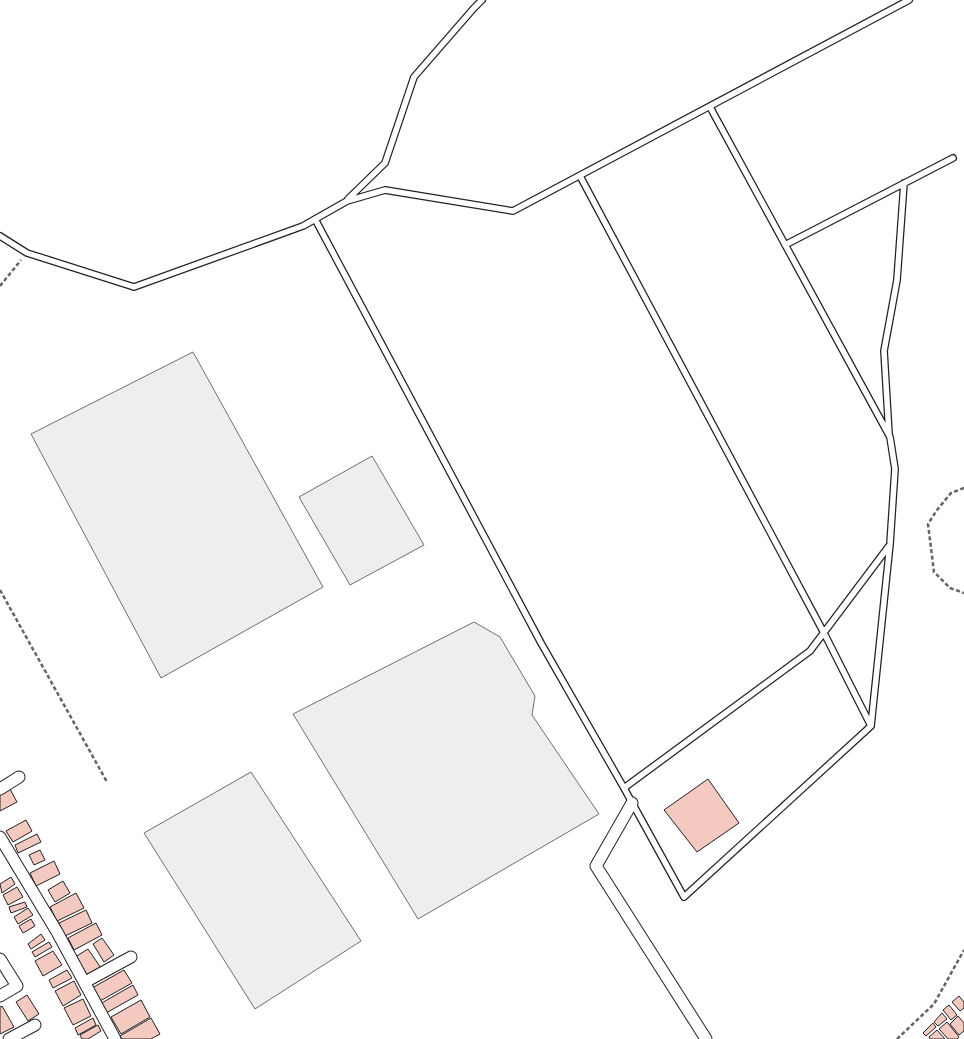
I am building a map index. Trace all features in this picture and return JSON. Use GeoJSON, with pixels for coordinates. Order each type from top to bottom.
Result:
{"type":"FeatureCollection","features":[{"type":"Feature","properties":{"kind":"street"},"geometry":{"type":"LineString","coordinates":[[0,789],[19,777]]}},
{"type":"Feature","properties":{"kind":"street"},"geometry":{"type":"LineString","coordinates":[[632,803],[596,866],[706,1039]]}},
{"type":"Feature","properties":{"kind":"street"},"geometry":{"type":"LineString","coordinates":[[0,837],[85,982],[115,1039]]}},
{"type":"Feature","properties":{"kind":"street"},"geometry":{"type":"LineString","coordinates":[[85,982],[131,957]]}},
{"type":"Feature","properties":{"kind":"street"},"geometry":{"type":"LineString","coordinates":[[0,959],[16,986],[0,996]]}},
{"type":"Feature","properties":{"kind":"street"},"geometry":{"type":"LineString","coordinates":[[10,1039],[35,1025]]}},
{"type":"Feature","properties":{"kind":"lane"},"geometry":{"type":"LineString","coordinates":[[347,201],[385,163],[414,77],[482,0]]}},
{"type":"Feature","properties":{"kind":"lane"},"geometry":{"type":"LineString","coordinates":[[0,236],[27,253],[134,287],[303,226],[347,201],[385,190],[514,212],[909,0]]}},
{"type":"Feature","properties":{"kind":"lane"},"geometry":{"type":"LineString","coordinates":[[710,107],[890,437]]}},
{"type":"Feature","properties":{"kind":"lane"},"geometry":{"type":"LineString","coordinates":[[785,245],[953,158]]}},
{"type":"Feature","properties":{"kind":"lane"},"geometry":{"type":"LineString","coordinates":[[580,176],[824,633],[871,726]]}},
{"type":"Feature","properties":{"kind":"lane"},"geometry":{"type":"LineString","coordinates":[[315,219],[541,643],[684,896],[871,726],[890,544],[895,469],[890,437],[884,351],[898,280],[904,183]]}},
{"type":"Feature","properties":{"kind":"lane"},"geometry":{"type":"LineString","coordinates":[[624,788],[810,651],[890,544]]}},
{"type":"Feature","properties":{"kind":"path"},"geometry":{"type":"LineString","coordinates":[[0,286],[27,253]]}},
{"type":"Feature","properties":{"kind":"path"},"geometry":{"type":"LineString","coordinates":[[964,488],[951,493],[928,524],[934,572],[950,588],[964,593]]}},
{"type":"Feature","properties":{"kind":"path"},"geometry":{"type":"LineString","coordinates":[[0,590],[107,782]]}},
{"type":"Feature","properties":{"kind":"path"},"geometry":{"type":"LineString","coordinates":[[897,1039],[934,1004],[964,950]]}},
{"type":"Feature","properties":{"kind":"shaded area"},"geometry":{"type":"Polygon","coordinates":[[[193,352],[323,587],[161,678],[31,434],[193,352]]]}},
{"type":"Feature","properties":{"kind":"shaded area"},"geometry":{"type":"Polygon","coordinates":[[[372,456],[424,545],[350,585],[299,497],[372,456]]]}},
{"type":"Feature","properties":{"kind":"shaded area"},"geometry":{"type":"Polygon","coordinates":[[[474,622],[500,637],[535,696],[532,715],[599,814],[418,919],[293,714],[474,622]]]}},
{"type":"Feature","properties":{"kind":"shaded area"},"geometry":{"type":"Polygon","coordinates":[[[251,772],[361,941],[255,1009],[144,833],[251,772]]]}},
{"type":"Feature","properties":{"kind":"building"},"geometry":{"type":"Polygon","coordinates":[[[708,779],[739,823],[697,852],[664,810],[708,779]]]}},
{"type":"Feature","properties":{"kind":"building"},"geometry":{"type":"Polygon","coordinates":[[[10,789],[17,802],[0,811],[0,795],[10,789]]]}},
{"type":"Feature","properties":{"kind":"building"},"geometry":{"type":"Polygon","coordinates":[[[26,820],[32,831],[13,842],[6,831],[26,820]]]}},
{"type":"Feature","properties":{"kind":"building"},"geometry":{"type":"Polygon","coordinates":[[[37,834],[41,842],[18,853],[15,845],[37,834]]]}},
{"type":"Feature","properties":{"kind":"building"},"geometry":{"type":"Polygon","coordinates":[[[40,850],[45,860],[34,865],[29,855],[40,850]]]}},
{"type":"Feature","properties":{"kind":"building"},"geometry":{"type":"Polygon","coordinates":[[[54,861],[60,874],[36,886],[30,873],[54,861]]]}},
{"type":"Feature","properties":{"kind":"building"},"geometry":{"type":"Polygon","coordinates":[[[11,877],[15,884],[2,893],[0,884],[11,877]]]}},
{"type":"Feature","properties":{"kind":"building"},"geometry":{"type":"Polygon","coordinates":[[[63,881],[70,893],[55,902],[48,890],[63,881]]]}},
{"type":"Feature","properties":{"kind":"building"},"geometry":{"type":"Polygon","coordinates":[[[17,887],[23,897],[8,905],[3,895],[17,887]]]}},
{"type":"Feature","properties":{"kind":"building"},"geometry":{"type":"Polygon","coordinates":[[[76,893],[84,908],[57,921],[50,907],[76,893]]]}},
{"type":"Feature","properties":{"kind":"building"},"geometry":{"type":"Polygon","coordinates":[[[25,902],[27,907],[11,913],[9,907],[25,902]]]}},
{"type":"Feature","properties":{"kind":"building"},"geometry":{"type":"Polygon","coordinates":[[[28,908],[33,915],[18,924],[14,917],[28,908]]]}},
{"type":"Feature","properties":{"kind":"building"},"geometry":{"type":"Polygon","coordinates":[[[86,910],[92,923],[65,936],[59,923],[86,910]]]}},
{"type":"Feature","properties":{"kind":"building"},"geometry":{"type":"Polygon","coordinates":[[[31,919],[35,926],[23,933],[19,926],[31,919]]]}},
{"type":"Feature","properties":{"kind":"building"},"geometry":{"type":"Polygon","coordinates":[[[96,923],[102,935],[74,950],[68,938],[96,923]]]}},
{"type":"Feature","properties":{"kind":"building"},"geometry":{"type":"Polygon","coordinates":[[[41,934],[45,940],[31,949],[28,944],[41,934]]]}},
{"type":"Feature","properties":{"kind":"building"},"geometry":{"type":"Polygon","coordinates":[[[102,938],[114,955],[104,962],[93,944],[102,938]]]}},
{"type":"Feature","properties":{"kind":"building"},"geometry":{"type":"Polygon","coordinates":[[[49,942],[52,947],[35,957],[32,952],[49,942]]]}},
{"type":"Feature","properties":{"kind":"building"},"geometry":{"type":"Polygon","coordinates":[[[88,949],[101,968],[88,976],[75,957],[88,949]]]}},
{"type":"Feature","properties":{"kind":"building"},"geometry":{"type":"Polygon","coordinates":[[[53,951],[62,965],[43,976],[35,961],[53,951]]]}},
{"type":"Feature","properties":{"kind":"building"},"geometry":{"type":"Polygon","coordinates":[[[67,970],[72,978],[53,988],[49,980],[67,970]]]}},
{"type":"Feature","properties":{"kind":"building"},"geometry":{"type":"Polygon","coordinates":[[[124,970],[132,983],[100,1001],[92,988],[124,970]]]}},
{"type":"Feature","properties":{"kind":"building"},"geometry":{"type":"Polygon","coordinates":[[[74,981],[81,995],[63,1006],[55,991],[74,981]]]}},
{"type":"Feature","properties":{"kind":"building"},"geometry":{"type":"Polygon","coordinates":[[[133,985],[138,995],[106,1013],[100,1004],[133,985]]]}},
{"type":"Feature","properties":{"kind":"building"},"geometry":{"type":"Polygon","coordinates":[[[27,995],[39,1014],[28,1021],[16,1002],[27,995]]]}},
{"type":"Feature","properties":{"kind":"building"},"geometry":{"type":"Polygon","coordinates":[[[959,996],[964,1002],[964,1008],[960,1011],[952,1002],[959,996]]]}},
{"type":"Feature","properties":{"kind":"building"},"geometry":{"type":"Polygon","coordinates":[[[83,999],[91,1016],[73,1025],[64,1008],[83,999]]]}},
{"type":"Feature","properties":{"kind":"building"},"geometry":{"type":"Polygon","coordinates":[[[141,1000],[150,1017],[121,1034],[111,1017],[141,1000]]]}},
{"type":"Feature","properties":{"kind":"building"},"geometry":{"type":"Polygon","coordinates":[[[949,1005],[957,1015],[951,1020],[943,1010],[949,1005]]]}},
{"type":"Feature","properties":{"kind":"building"},"geometry":{"type":"Polygon","coordinates":[[[2,1006],[14,1027],[0,1034],[0,1007],[2,1006]]]}},
{"type":"Feature","properties":{"kind":"building"},"geometry":{"type":"Polygon","coordinates":[[[942,1013],[947,1019],[938,1026],[934,1022],[942,1013]]]}},
{"type":"Feature","properties":{"kind":"building"},"geometry":{"type":"Polygon","coordinates":[[[958,1016],[964,1023],[964,1031],[959,1035],[950,1024],[958,1016]]]}},
{"type":"Feature","properties":{"kind":"building"},"geometry":{"type":"Polygon","coordinates":[[[93,1018],[96,1025],[78,1035],[75,1028],[93,1018]]]}},
{"type":"Feature","properties":{"kind":"building"},"geometry":{"type":"Polygon","coordinates":[[[151,1018],[160,1034],[151,1039],[122,1039],[120,1036],[151,1018]]]}},
{"type":"Feature","properties":{"kind":"building"},"geometry":{"type":"Polygon","coordinates":[[[947,1022],[959,1037],[957,1039],[948,1039],[939,1029],[947,1022]]]}},
{"type":"Feature","properties":{"kind":"building"},"geometry":{"type":"Polygon","coordinates":[[[933,1023],[936,1027],[926,1036],[923,1033],[933,1023]]]}},
{"type":"Feature","properties":{"kind":"building"},"geometry":{"type":"Polygon","coordinates":[[[98,1025],[101,1031],[88,1039],[82,1039],[80,1035],[98,1025]]]}},
{"type":"Feature","properties":{"kind":"building"},"geometry":{"type":"Polygon","coordinates":[[[937,1030],[945,1039],[930,1039],[929,1037],[937,1030]]]}}]}
